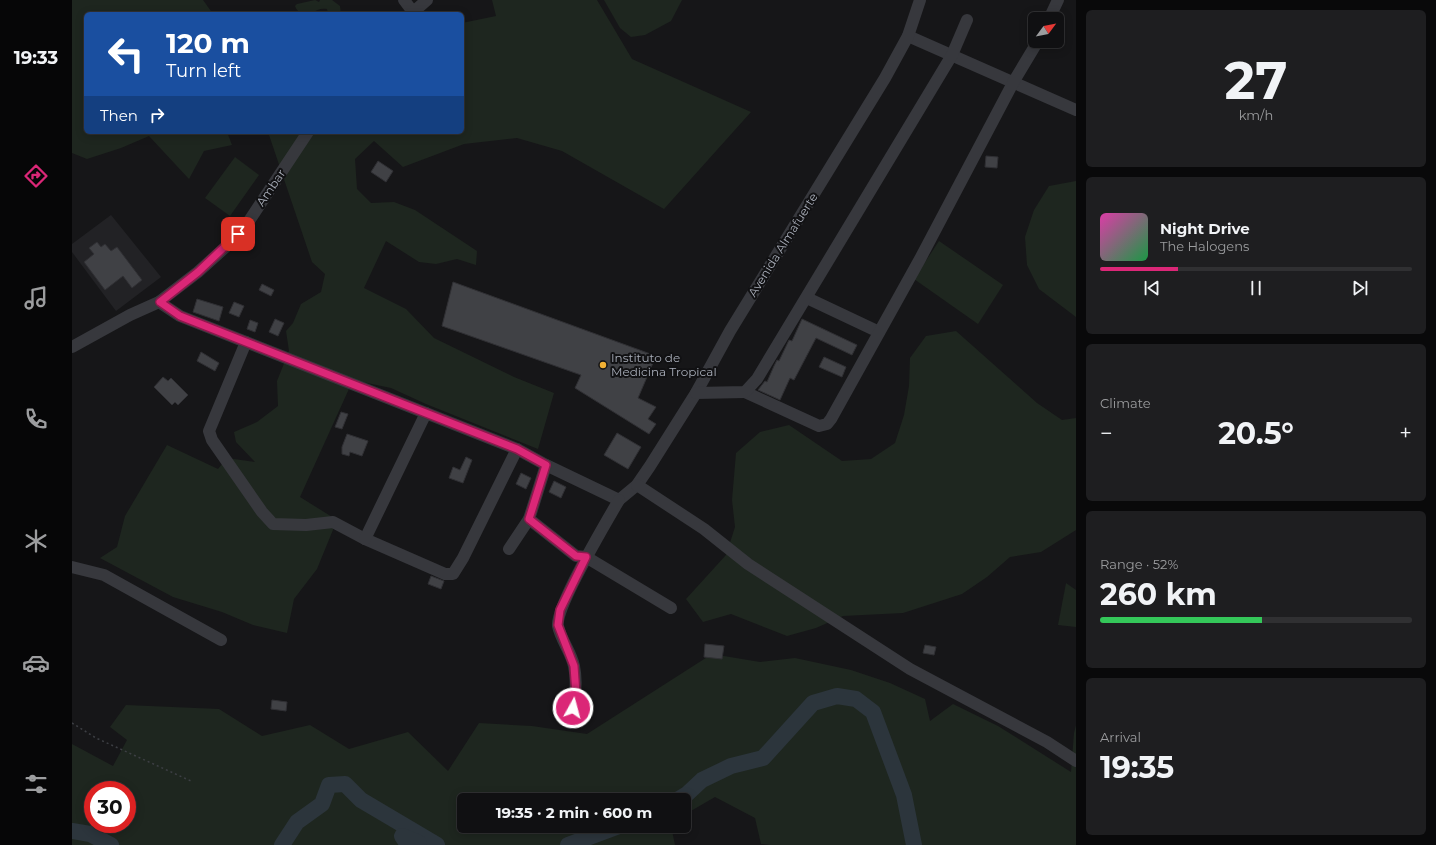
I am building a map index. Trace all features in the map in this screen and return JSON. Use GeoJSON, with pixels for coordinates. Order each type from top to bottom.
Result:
{"type":"FeatureCollection","features":[{"type":"Feature","properties":{"kind":"street"},"geometry":{"type":"LineString","coordinates":[[404,0],[411,12]]}},
{"type":"Feature","properties":{"kind":"street"},"geometry":{"type":"LineString","coordinates":[[413,12],[427,0]]}},
{"type":"Feature","properties":{"kind":"street","name":"Avenida Almafuerte"},"geometry":{"type":"LineString","coordinates":[[619,500],[637,485],[696,393],[730,331],[885,78],[908,36],[920,0]]}},
{"type":"Feature","properties":{"kind":"street"},"geometry":{"type":"LineString","coordinates":[[1052,12],[1058,0]]}},
{"type":"Feature","properties":{"kind":"street"},"geometry":{"type":"LineString","coordinates":[[745,392],[757,379],[807,298],[952,55],[967,20]]}},
{"type":"Feature","properties":{"kind":"street"},"geometry":{"type":"LineString","coordinates":[[908,36],[1014,81],[1076,110]]}},
{"type":"Feature","properties":{"kind":"street"},"geometry":{"type":"LineString","coordinates":[[696,393],[745,392],[819,426],[827,424],[962,182],[1014,81],[1034,48]]}},
{"type":"Feature","properties":{"kind":"street","name":"Ambar"},"geometry":{"type":"LineString","coordinates":[[72,347],[130,315],[160,302],[198,272],[230,243],[247,224],[307,134]]}},
{"type":"Feature","properties":{"kind":"street"},"geometry":{"type":"LineString","coordinates":[[807,298],[879,332]]}},
{"type":"Feature","properties":{"kind":"street"},"geometry":{"type":"LineString","coordinates":[[160,302],[180,316],[517,449],[546,465],[619,500],[586,557],[560,610],[558,625],[574,666],[576,694],[570,723]]}},
{"type":"Feature","properties":{"kind":"street"},"geometry":{"type":"LineString","coordinates":[[246,342],[209,431],[212,440],[262,512],[273,524],[306,525],[334,522],[365,539],[445,574],[453,574],[463,558],[517,449]]}},
{"type":"Feature","properties":{"kind":"street"},"geometry":{"type":"LineString","coordinates":[[365,539],[426,413]]}},
{"type":"Feature","properties":{"kind":"street"},"geometry":{"type":"LineString","coordinates":[[509,549],[529,519],[546,465]]}},
{"type":"Feature","properties":{"kind":"street"},"geometry":{"type":"LineString","coordinates":[[637,485],[704,529],[748,564],[910,669],[1047,742],[1076,761]]}},
{"type":"Feature","properties":{"kind":"street"},"geometry":{"type":"LineString","coordinates":[[529,519],[576,556],[586,557],[671,608]]}},
{"type":"Feature","properties":{"kind":"street"},"geometry":{"type":"LineString","coordinates":[[72,567],[104,575],[221,640]]}},
{"type":"Feature","properties":{"kind":"path"},"geometry":{"type":"LineString","coordinates":[[72,723],[96,738],[191,781]]}},
{"type":"Feature","properties":{"kind":"shaded area"},"geometry":{"type":"Polygon","coordinates":[[[72,0],[203,0],[212,12],[84,12],[84,134],[228,134],[232,145],[204,151],[189,179],[149,136],[121,148],[87,159],[72,153],[72,0]]]}},
{"type":"Feature","properties":{"kind":"shaded area"},"geometry":{"type":"Polygon","coordinates":[[[315,0],[319,2],[320,0],[332,0],[340,6],[341,12],[328,12],[327,9],[320,9],[314,12],[300,12],[295,6],[297,4],[315,0]]]}},
{"type":"Feature","properties":{"kind":"shaded area"},"geometry":{"type":"Polygon","coordinates":[[[492,0],[597,0],[632,59],[751,112],[664,209],[562,151],[517,138],[464,144],[403,167],[374,141],[355,159],[357,189],[371,203],[394,202],[415,210],[477,251],[476,265],[457,259],[436,264],[419,262],[386,241],[364,288],[406,309],[434,338],[514,377],[554,393],[538,449],[426,404],[391,388],[353,380],[300,497],[337,520],[317,569],[294,599],[287,633],[253,625],[222,612],[173,597],[100,558],[117,547],[125,516],[167,445],[218,469],[227,458],[255,462],[236,442],[234,432],[257,422],[278,406],[277,381],[289,351],[286,331],[293,323],[301,304],[321,292],[325,274],[312,262],[269,134],[464,134],[464,23],[496,16],[492,0]]]}},
{"type":"Feature","properties":{"kind":"shaded area"},"geometry":{"type":"Polygon","coordinates":[[[604,0],[682,0],[671,21],[645,35],[631,37],[620,28],[604,0]]]}},
{"type":"Feature","properties":{"kind":"shaded area"},"geometry":{"type":"Polygon","coordinates":[[[235,157],[259,175],[230,216],[205,198],[235,157]]]}},
{"type":"Feature","properties":{"kind":"shaded area"},"geometry":{"type":"Polygon","coordinates":[[[1076,181],[1076,317],[1039,289],[1027,265],[1025,237],[1034,210],[1049,186],[1076,181]]]}},
{"type":"Feature","properties":{"kind":"shaded area"},"geometry":{"type":"Polygon","coordinates":[[[111,215],[161,277],[116,311],[72,252],[72,244],[111,215]]]}},
{"type":"Feature","properties":{"kind":"shaded area"},"geometry":{"type":"Polygon","coordinates":[[[939,241],[1003,285],[978,324],[914,279],[939,241]]]}},
{"type":"Feature","properties":{"kind":"shaded area"},"geometry":{"type":"Polygon","coordinates":[[[956,331],[1037,403],[1062,420],[1076,418],[1076,530],[1041,552],[1010,557],[987,577],[962,594],[903,613],[843,616],[816,628],[787,636],[731,614],[703,622],[686,599],[726,555],[735,527],[732,500],[736,453],[760,432],[789,425],[842,461],[871,459],[895,443],[904,415],[909,386],[910,358],[926,336],[956,331]]]}},
{"type":"Feature","properties":{"kind":"shaded area"},"geometry":{"type":"Polygon","coordinates":[[[1066,583],[1076,590],[1076,627],[1058,625],[1066,583]]]}},
{"type":"Feature","properties":{"kind":"shaded area"},"geometry":{"type":"Polygon","coordinates":[[[712,654],[760,662],[795,658],[851,670],[890,683],[925,699],[930,721],[953,704],[998,726],[1071,772],[1076,725],[1076,845],[770,845],[761,844],[755,818],[715,797],[691,811],[691,793],[457,793],[457,833],[672,833],[675,845],[72,845],[72,744],[113,766],[127,740],[110,727],[126,705],[219,709],[262,736],[310,725],[349,749],[408,732],[448,771],[479,723],[532,726],[587,734],[712,654]]]}},
{"type":"Feature","properties":{"kind":"building"},"geometry":{"type":"Polygon","coordinates":[[[986,156],[998,157],[997,168],[985,167],[986,156]]]}},
{"type":"Feature","properties":{"kind":"building"},"geometry":{"type":"Polygon","coordinates":[[[378,161],[393,171],[386,182],[371,172],[378,161]]]}},
{"type":"Feature","properties":{"kind":"building"},"geometry":{"type":"Polygon","coordinates":[[[97,242],[101,247],[105,244],[111,251],[117,247],[142,280],[132,288],[123,276],[105,290],[84,262],[94,254],[89,248],[97,242]]]}},
{"type":"Feature","properties":{"kind":"building","name":"Instituto de Medicina Tropical"},"geometry":{"type":"Polygon","coordinates":[[[453,282],[656,356],[638,398],[656,407],[648,419],[656,424],[649,434],[575,388],[581,375],[442,326],[453,282]]]}},
{"type":"Feature","properties":{"kind":"building"},"geometry":{"type":"Polygon","coordinates":[[[262,284],[274,290],[271,296],[259,290],[262,284]]]}},
{"type":"Feature","properties":{"kind":"building"},"geometry":{"type":"Polygon","coordinates":[[[197,299],[223,307],[219,321],[193,312],[197,299]]]}},
{"type":"Feature","properties":{"kind":"building"},"geometry":{"type":"Polygon","coordinates":[[[234,302],[244,306],[239,317],[229,313],[234,302]]]}},
{"type":"Feature","properties":{"kind":"building"},"geometry":{"type":"Polygon","coordinates":[[[275,319],[284,323],[278,336],[269,332],[275,319]]]}},
{"type":"Feature","properties":{"kind":"building"},"geometry":{"type":"Polygon","coordinates":[[[802,319],[857,345],[852,355],[816,338],[794,380],[790,378],[780,400],[758,390],[765,381],[767,382],[777,360],[779,361],[789,340],[792,341],[802,319]]]}},
{"type":"Feature","properties":{"kind":"building"},"geometry":{"type":"Polygon","coordinates":[[[250,320],[258,323],[255,332],[247,329],[250,320]]]}},
{"type":"Feature","properties":{"kind":"building"},"geometry":{"type":"Polygon","coordinates":[[[201,352],[219,363],[215,371],[197,361],[201,352]]]}},
{"type":"Feature","properties":{"kind":"building"},"geometry":{"type":"Polygon","coordinates":[[[824,357],[846,367],[842,377],[819,367],[824,357]]]}},
{"type":"Feature","properties":{"kind":"building"},"geometry":{"type":"Polygon","coordinates":[[[163,377],[168,381],[171,378],[188,395],[178,405],[175,402],[172,405],[154,387],[163,377]]]}},
{"type":"Feature","properties":{"kind":"building"},"geometry":{"type":"Polygon","coordinates":[[[341,412],[348,414],[342,429],[335,427],[341,412]]]}},
{"type":"Feature","properties":{"kind":"building"},"geometry":{"type":"Polygon","coordinates":[[[617,433],[641,447],[628,469],[604,455],[617,433]]]}},
{"type":"Feature","properties":{"kind":"building"},"geometry":{"type":"Polygon","coordinates":[[[347,434],[368,441],[362,456],[350,452],[349,456],[342,454],[342,447],[347,434]]]}},
{"type":"Feature","properties":{"kind":"building"},"geometry":{"type":"Polygon","coordinates":[[[466,457],[472,460],[463,483],[449,478],[453,467],[460,470],[466,457]]]}},
{"type":"Feature","properties":{"kind":"building"},"geometry":{"type":"Polygon","coordinates":[[[521,473],[531,478],[526,489],[516,484],[521,473]]]}},
{"type":"Feature","properties":{"kind":"building"},"geometry":{"type":"Polygon","coordinates":[[[554,481],[566,487],[561,498],[549,492],[554,481]]]}},
{"type":"Feature","properties":{"kind":"building"},"geometry":{"type":"Polygon","coordinates":[[[431,576],[444,581],[441,589],[428,584],[431,576]]]}},
{"type":"Feature","properties":{"kind":"building"},"geometry":{"type":"Polygon","coordinates":[[[705,644],[724,646],[722,659],[704,657],[705,644]]]}},
{"type":"Feature","properties":{"kind":"building"},"geometry":{"type":"Polygon","coordinates":[[[925,645],[936,647],[934,655],[923,653],[925,645]]]}},
{"type":"Feature","properties":{"kind":"building"},"geometry":{"type":"Polygon","coordinates":[[[272,700],[287,702],[286,711],[271,709],[272,700]]]}},
{"type":"Feature","properties":{"kind":"waterway"},"geometry":{"type":"LineString","coordinates":[[688,793],[702,780],[731,766],[763,758],[813,703],[837,696],[856,699],[873,712],[904,795],[914,845]]}},
{"type":"Feature","properties":{"kind":"waterway"},"geometry":{"type":"LineString","coordinates":[[282,845],[297,822],[322,804],[329,785],[345,784],[361,800],[437,845]]}},
{"type":"Feature","properties":{"kind":"waterway"},"geometry":{"type":"LineString","coordinates":[[72,831],[90,834],[111,845]]}},
{"type":"Feature","properties":{"kind":"waterway"},"geometry":{"type":"LineString","coordinates":[[568,845],[600,833]]}},
{"type":"Feature","properties":{"kind":"waterway"},"geometry":{"type":"LineString","coordinates":[[408,845],[402,836],[419,843]]}},
{"type":"Feature","properties":{"kind":"place","name":"Instituto de Medicina Tropical"},"geometry":{"type":"Point","coordinates":[603,365]}},
{"type":"Feature","properties":{"kind":"route"},"geometry":{"type":"LineString","coordinates":[[238,234],[198,272],[160,302],[180,316],[517,449],[546,465],[529,519],[576,556],[586,557],[560,610],[558,625],[574,666],[576,694],[573,708]]}}]}
